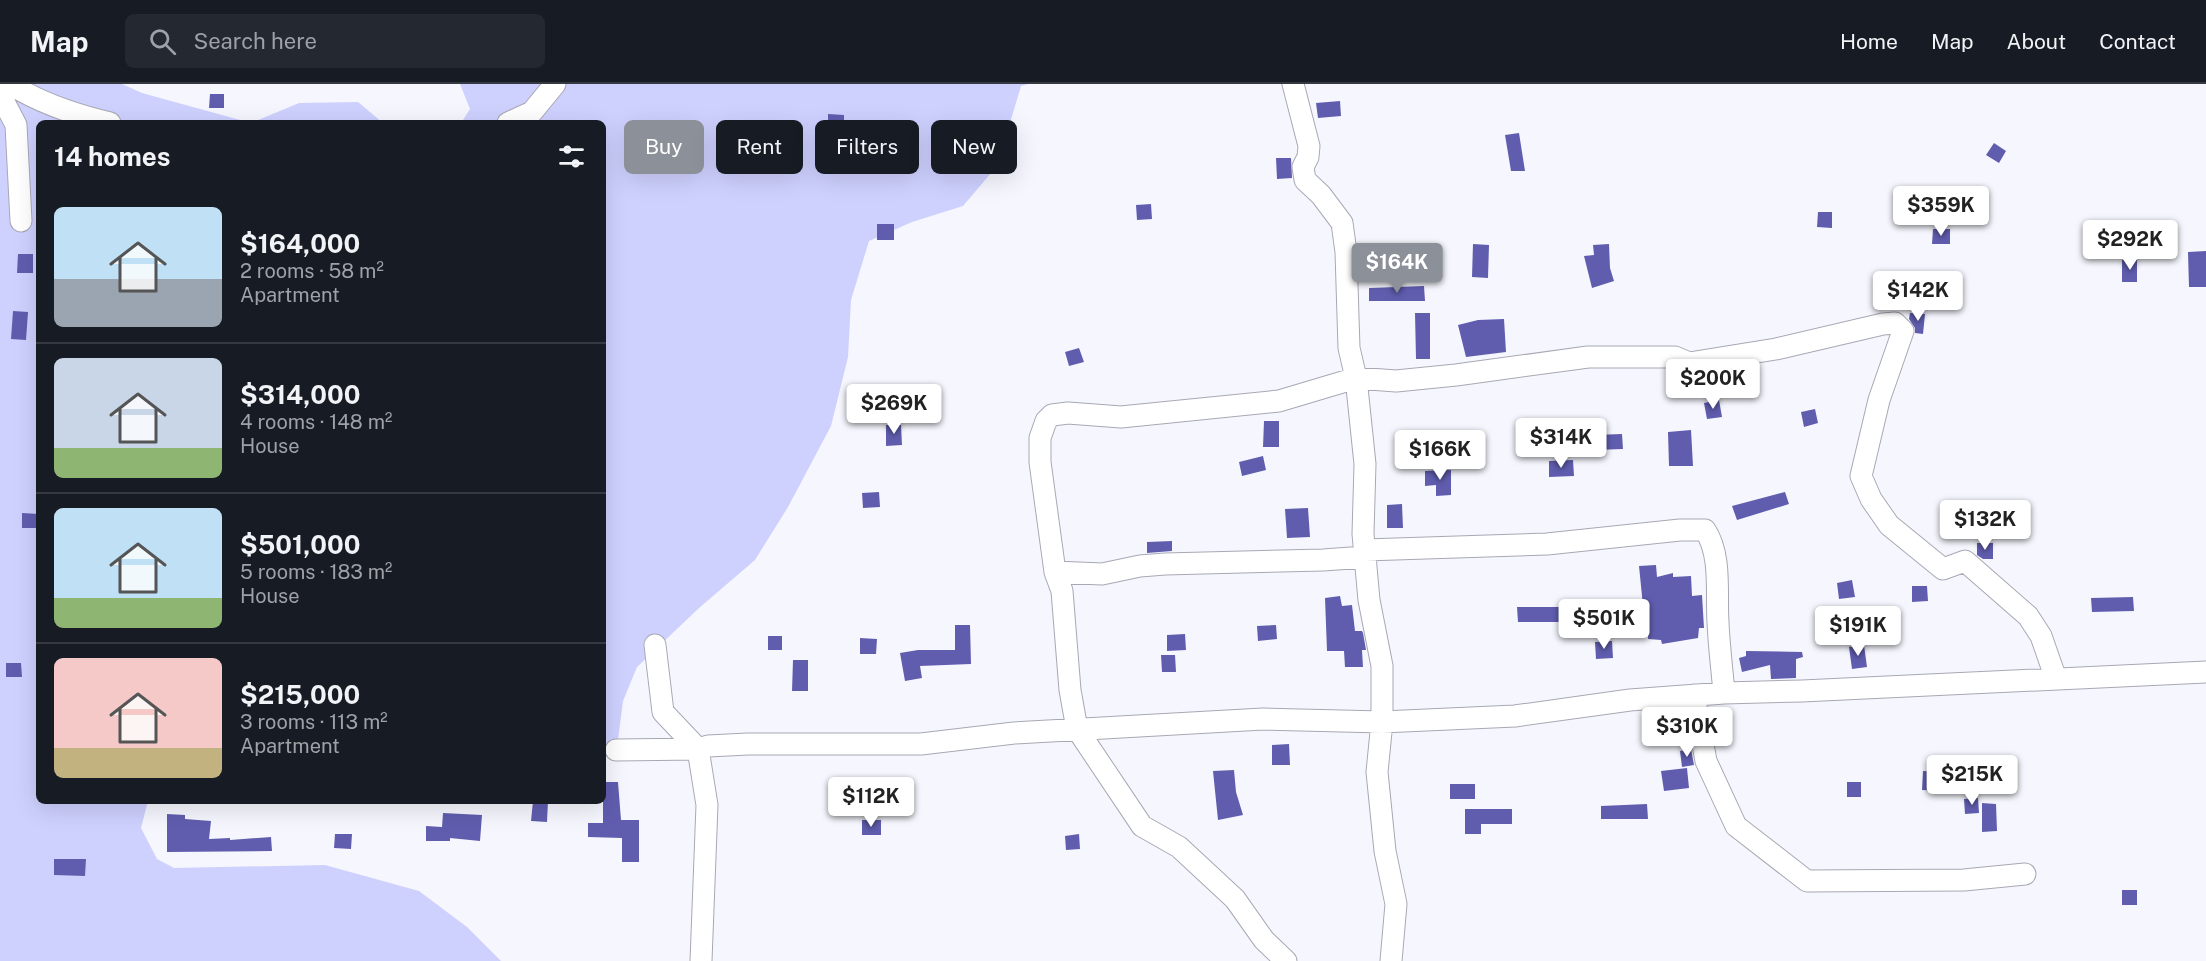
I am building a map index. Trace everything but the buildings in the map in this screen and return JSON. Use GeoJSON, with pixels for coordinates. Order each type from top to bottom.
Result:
{"type":"FeatureCollection","features":[{"type":"Feature","properties":{"kind":"street"},"geometry":{"type":"LineString","coordinates":[[10,84],[28,95],[58,107],[100,120]]}},
{"type":"Feature","properties":{"kind":"street"},"geometry":{"type":"LineString","coordinates":[[515,120],[532,112],[555,84]]}},
{"type":"Feature","properties":{"kind":"street"},"geometry":{"type":"LineString","coordinates":[[1293,84],[1309,146],[1303,167],[1305,180],[1321,195],[1342,223],[1346,252],[1349,348],[1356,378],[1365,464],[1363,534],[1369,600],[1382,666],[1382,722],[1377,772],[1385,851],[1396,904],[1390,961]]}},
{"type":"Feature","properties":{"kind":"street"},"geometry":{"type":"LineString","coordinates":[[0,94],[16,126],[9,148],[21,221]]}},
{"type":"Feature","properties":{"kind":"street"},"geometry":{"type":"LineString","coordinates":[[1286,961],[1264,940],[1235,899],[1179,847],[1142,826],[1077,729],[1070,690],[1062,591],[1055,572],[1040,462],[1040,438],[1046,421],[1052,415],[1068,413],[1121,417],[1268,403],[1356,378],[1395,381],[1588,357],[1675,357],[1689,363],[1776,349],[1895,323],[1903,331],[1879,400],[1861,476],[1871,500],[1889,525],[1943,569],[1965,561],[2028,616],[2041,636],[2056,679]]}},
{"type":"Feature","properties":{"kind":"street"},"geometry":{"type":"LineString","coordinates":[[1055,572],[1102,574],[1140,566],[1165,564],[1323,560],[1365,553],[1547,544],[1680,530],[1705,530],[1712,540],[1715,561],[1724,693]]}},
{"type":"Feature","properties":{"kind":"street"},"geometry":{"type":"LineString","coordinates":[[655,645],[663,712],[698,749],[707,805],[701,961]]}},
{"type":"Feature","properties":{"kind":"street"},"geometry":{"type":"LineString","coordinates":[[616,750],[698,749],[708,746],[748,744],[921,744],[1014,733],[1263,719],[1382,722],[1515,716],[1630,700],[1724,693],[2206,672]]}},
{"type":"Feature","properties":{"kind":"street"},"geometry":{"type":"LineString","coordinates":[[1694,695],[1706,761],[1736,826],[1807,881],[1964,880],[2025,874]]}},
{"type":"Feature","properties":{"kind":"shaded area"},"geometry":{"type":"Polygon","coordinates":[[[0,84],[122,84],[142,93],[240,120],[36,120],[36,804],[147,804],[141,828],[157,859],[174,868],[325,865],[419,891],[467,927],[501,961],[0,961],[0,84]]]}},
{"type":"Feature","properties":{"kind":"shaded area"},"geometry":{"type":"Polygon","coordinates":[[[460,84],[1028,84],[1021,86],[1011,120],[931,120],[931,174],[990,174],[963,206],[912,222],[869,241],[851,300],[848,357],[831,426],[788,507],[755,560],[699,608],[637,667],[623,701],[616,755],[606,755],[606,120],[463,120],[470,109],[460,84]]]}},
{"type":"Feature","properties":{"kind":"shaded area"},"geometry":{"type":"Polygon","coordinates":[[[358,102],[379,120],[258,120],[299,103],[358,102]]]}}]}
